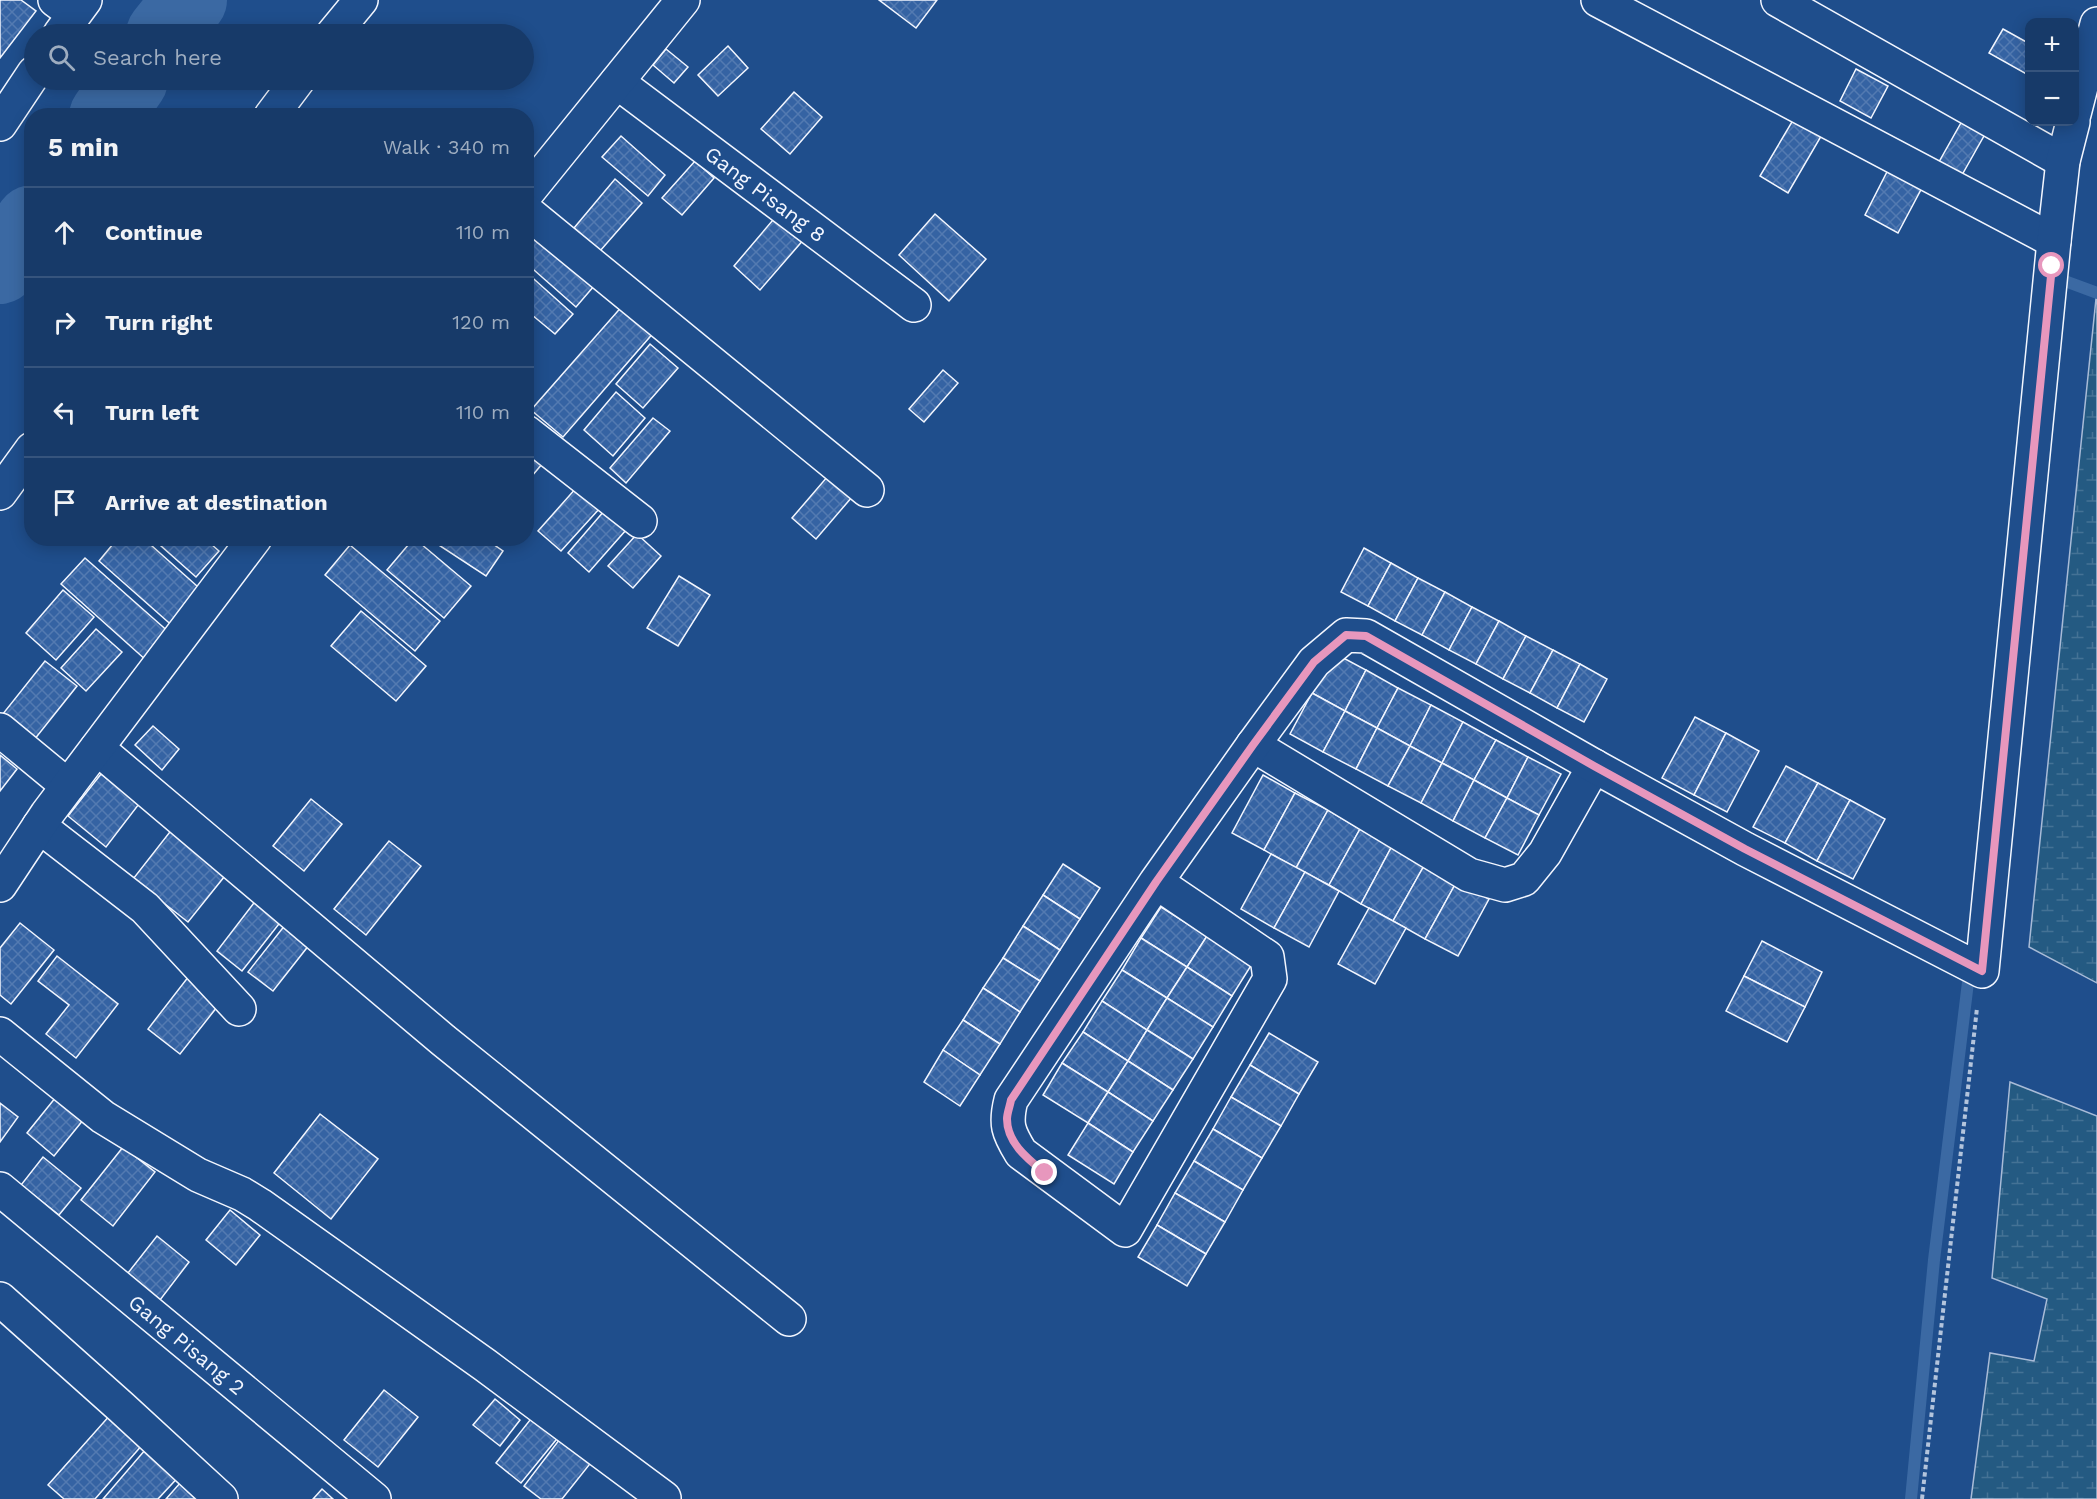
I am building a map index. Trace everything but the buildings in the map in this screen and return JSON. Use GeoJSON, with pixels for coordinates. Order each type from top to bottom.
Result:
{"type":"FeatureCollection","features":[{"type":"Feature","properties":{"kind":"street"},"geometry":{"type":"LineString","coordinates":[[341,24],[361,0]]}},
{"type":"Feature","properties":{"kind":"street"},"geometry":{"type":"LineString","coordinates":[[534,184],[683,0]]}},
{"type":"Feature","properties":{"kind":"street"},"geometry":{"type":"LineString","coordinates":[[1598,0],[2052,267]]}},
{"type":"Feature","properties":{"kind":"street"},"geometry":{"type":"LineString","coordinates":[[1778,0],[2063,161]]}},
{"type":"Feature","properties":{"kind":"street"},"geometry":{"type":"LineString","coordinates":[[2079,94],[2097,24]]}},
{"type":"Feature","properties":{"kind":"street","name":"Gang Pisang 8"},"geometry":{"type":"LineString","coordinates":[[617,82],[914,305]]}},
{"type":"Feature","properties":{"kind":"street"},"geometry":{"type":"LineString","coordinates":[[0,124],[24,88]]}},
{"type":"Feature","properties":{"kind":"street"},"geometry":{"type":"LineString","coordinates":[[277,108],[290,90]]}},
{"type":"Feature","properties":{"kind":"street"},"geometry":{"type":"LineString","coordinates":[[1156,882],[1267,957],[1270,979],[1125,1230],[1021,1153],[1011,1136],[1007,1119],[1011,1100],[1156,882],[1253,745],[1314,662],[1346,635],[1366,636],[1745,849],[1982,971],[2063,161],[2072,126]]}},
{"type":"Feature","properties":{"kind":"street"},"geometry":{"type":"LineString","coordinates":[[534,218],[867,490]]}},
{"type":"Feature","properties":{"kind":"street"},"geometry":{"type":"LineString","coordinates":[[534,438],[640,521]]}},
{"type":"Feature","properties":{"kind":"street"},"geometry":{"type":"LineString","coordinates":[[0,493],[24,460]]}},
{"type":"Feature","properties":{"kind":"street"},"geometry":{"type":"LineString","coordinates":[[0,885],[68,786],[249,546]]}},
{"type":"Feature","properties":{"kind":"street"},"geometry":{"type":"LineString","coordinates":[[0,730],[68,786]]}},
{"type":"Feature","properties":{"kind":"street"},"geometry":{"type":"LineString","coordinates":[[1253,745],[1469,875],[1505,885],[1524,879],[1545,853],[1594,766]]}},
{"type":"Feature","properties":{"kind":"street"},"geometry":{"type":"LineString","coordinates":[[97,748],[443,1040],[789,1318]]}},
{"type":"Feature","properties":{"kind":"street"},"geometry":{"type":"LineString","coordinates":[[39,826],[145,908],[239,1009]]}},
{"type":"Feature","properties":{"kind":"street"},"geometry":{"type":"LineString","coordinates":[[0,1034],[103,1117],[198,1175],[242,1194],[260,1205],[484,1365],[664,1498]]}},
{"type":"Feature","properties":{"kind":"street","name":"Gang Pisang 2"},"geometry":{"type":"LineString","coordinates":[[0,1190],[374,1499]]}},
{"type":"Feature","properties":{"kind":"street"},"geometry":{"type":"LineString","coordinates":[[0,1299],[122,1407],[220,1499]]}},
{"type":"Feature","properties":{"kind":"path"},"geometry":{"type":"LineString","coordinates":[[1922,1499],[1982,971]]}},
{"type":"Feature","properties":{"kind":"green space"},"geometry":{"type":"Polygon","coordinates":[[[2097,289],[2097,983],[2029,947],[2097,289]]]}},
{"type":"Feature","properties":{"kind":"green space"},"geometry":{"type":"Polygon","coordinates":[[[2010,1082],[2097,1116],[2097,1499],[1971,1499],[1990,1353],[2034,1361],[2047,1299],[1992,1278],[2010,1082]]]}},
{"type":"Feature","properties":{"kind":"waterway"},"geometry":{"type":"LineString","coordinates":[[171,24],[190,0]]}},
{"type":"Feature","properties":{"kind":"waterway"},"geometry":{"type":"LineString","coordinates":[[112,108],[124,90]]}},
{"type":"Feature","properties":{"kind":"waterway"},"geometry":{"type":"LineString","coordinates":[[0,267],[24,233]]}},
{"type":"Feature","properties":{"kind":"waterway"},"geometry":{"type":"LineString","coordinates":[[2054,277],[2097,293]]}},
{"type":"Feature","properties":{"kind":"waterway"},"geometry":{"type":"LineString","coordinates":[[1911,1499],[1934,1260],[1970,966]]}},
{"type":"Feature","properties":{"kind":"route"},"geometry":{"type":"LineString","coordinates":[[1045,1173],[1021,1153],[1011,1136],[1007,1119],[1011,1100],[1156,882],[1253,745],[1314,662],[1346,635],[1366,636],[1745,849],[1982,971],[2052,266]]}}]}
